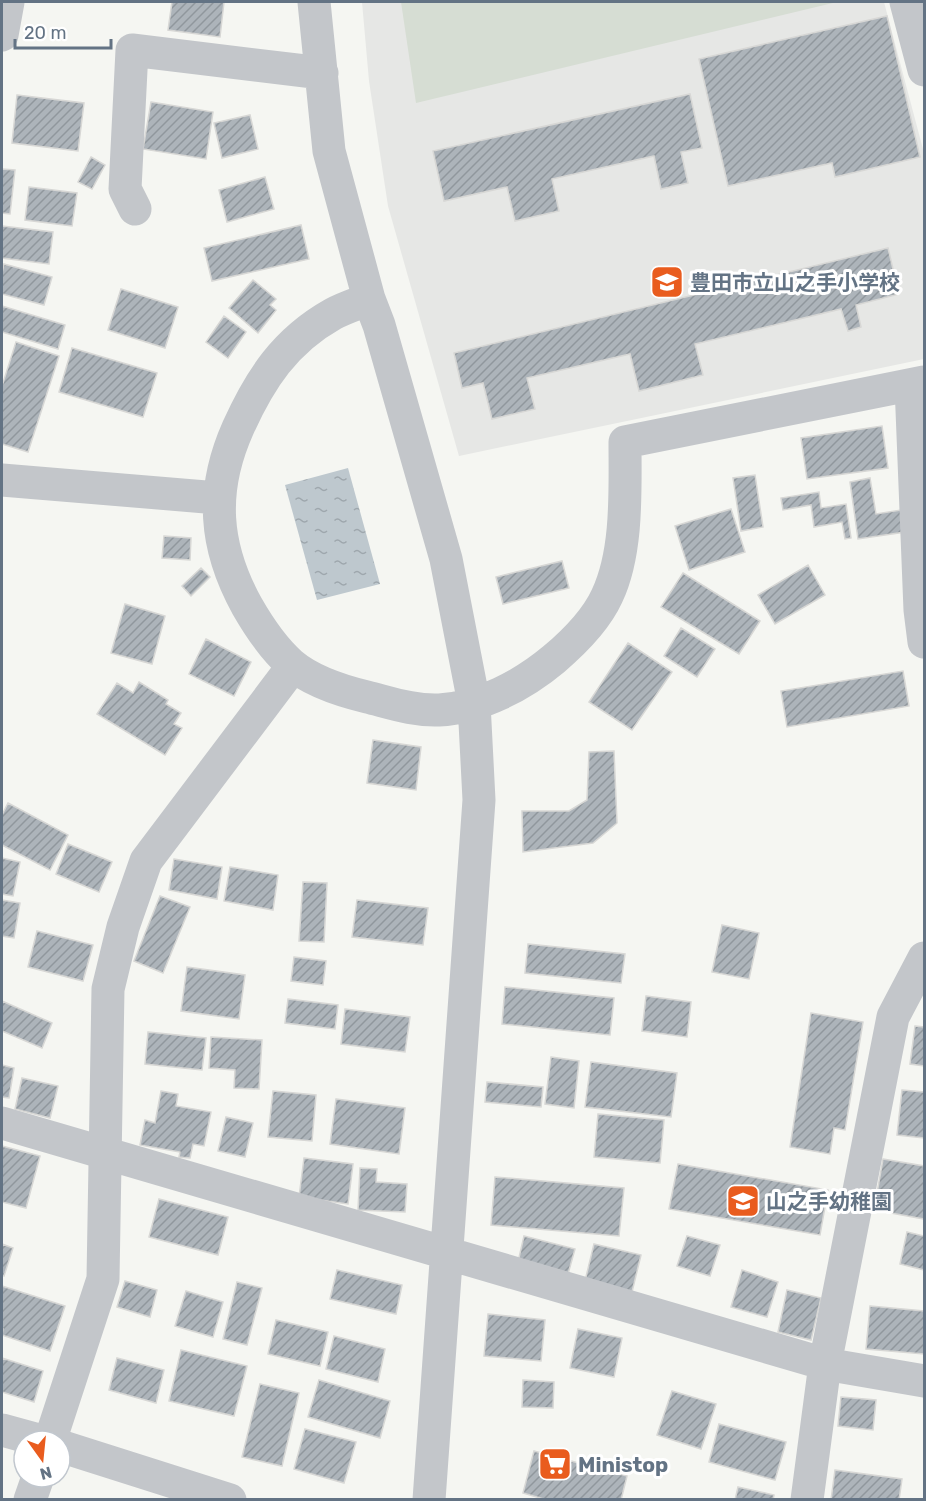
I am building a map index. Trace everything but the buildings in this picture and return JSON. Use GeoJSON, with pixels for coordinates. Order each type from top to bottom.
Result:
{"type":"FeatureCollection","features":[{"type":"Feature","properties":{"kind":"street"},"geometry":{"type":"LineString","coordinates":[[314,2],[330,151],[369,299],[386,346],[446,559],[474,703],[479,800],[429,1500]]}},
{"type":"Feature","properties":{"kind":"street"},"geometry":{"type":"LineString","coordinates":[[906,2],[924,70]]}},
{"type":"Feature","properties":{"kind":"street"},"geometry":{"type":"LineString","coordinates":[[135,209],[125,189],[132,50],[322,73]]}},
{"type":"Feature","properties":{"kind":"street"},"geometry":{"type":"LineString","coordinates":[[369,299],[334,314],[305,333],[281,355],[266,374],[255,391],[234,436],[218,498],[221,540],[235,584],[258,624],[275,648],[293,666],[351,694],[410,708],[440,710],[474,703],[510,689],[541,670],[564,650],[589,623],[607,596],[618,565],[624,515],[625,442],[918,383],[920,610],[924,642]]}},
{"type":"Feature","properties":{"kind":"street"},"geometry":{"type":"LineString","coordinates":[[2,480],[218,498]]}},
{"type":"Feature","properties":{"kind":"street"},"geometry":{"type":"LineString","coordinates":[[54,1429],[103,1279],[108,989],[123,927],[146,861],[293,666]]}},
{"type":"Feature","properties":{"kind":"street"},"geometry":{"type":"LineString","coordinates":[[807,1500],[825,1364],[893,1017],[924,958]]}},
{"type":"Feature","properties":{"kind":"street"},"geometry":{"type":"LineString","coordinates":[[2,1123],[825,1364],[924,1381]]}},
{"type":"Feature","properties":{"kind":"street"},"geometry":{"type":"LineString","coordinates":[[72,1450],[230,1500]]}},
{"type":"Feature","properties":{"kind":"shaded area","name":"豊田市立山之手小学校"},"geometry":{"type":"Polygon","coordinates":[[[362,2],[884,2],[924,153],[924,359],[459,456],[388,206],[369,81],[362,2]]]}},
{"type":"Feature","properties":{"kind":"shaded area"},"geometry":{"type":"Polygon","coordinates":[[[401,2],[837,2],[416,103],[401,2]]]}},
{"type":"Feature","properties":{"kind":"water"},"geometry":{"type":"Polygon","coordinates":[[[348,468],[380,584],[317,600],[285,485],[348,468]]]}},
{"type":"Feature","properties":{"kind":"place","name":"豊田市立山之手小学校"},"geometry":{"type":"Point","coordinates":[667,282]}},
{"type":"Feature","properties":{"kind":"place","name":"山之手幼稚園"},"geometry":{"type":"Point","coordinates":[743,1201]}},
{"type":"Feature","properties":{"kind":"place","name":"Ministop"},"geometry":{"type":"Point","coordinates":[555,1464]}}]}
